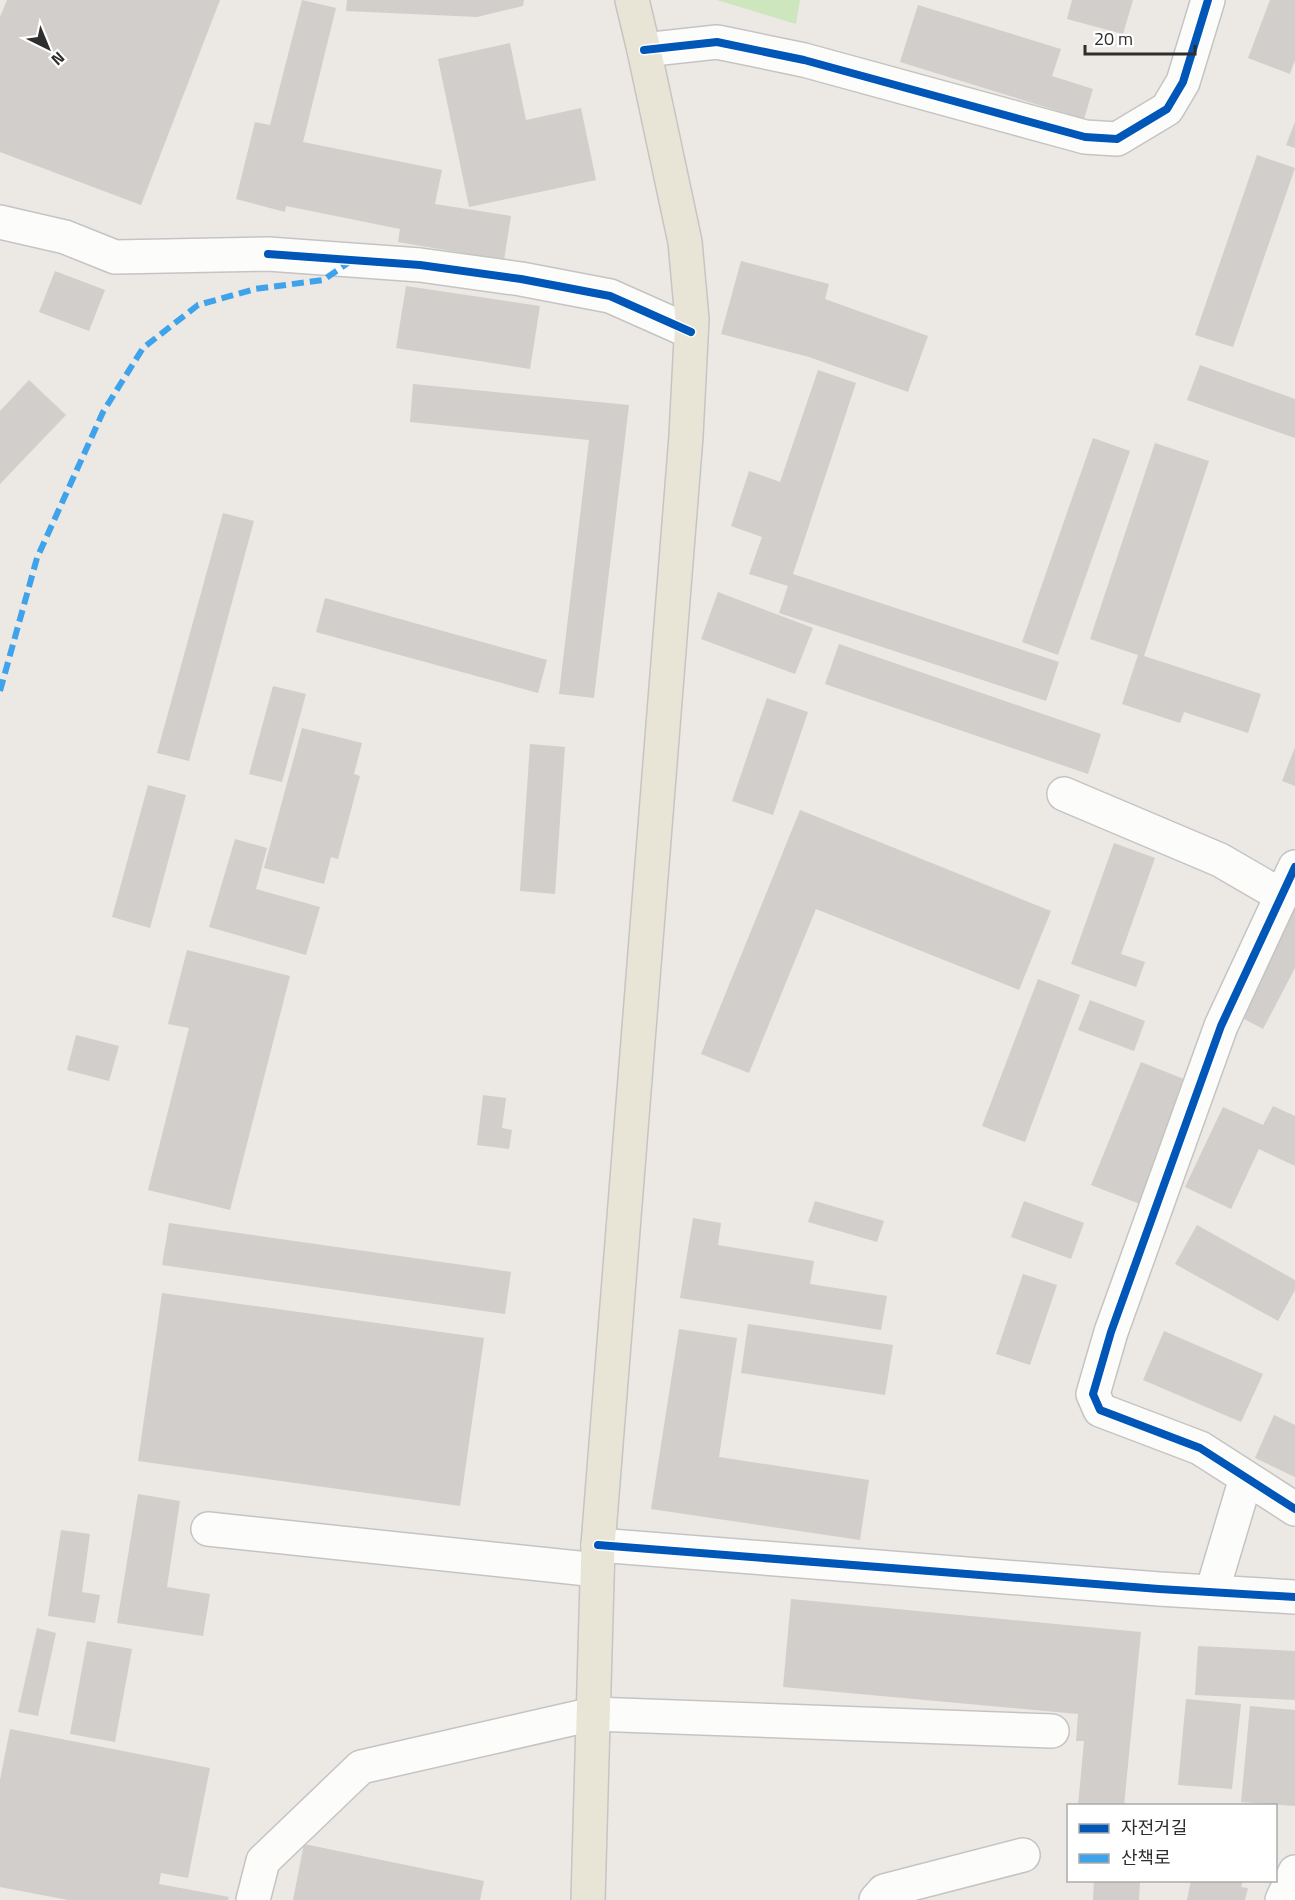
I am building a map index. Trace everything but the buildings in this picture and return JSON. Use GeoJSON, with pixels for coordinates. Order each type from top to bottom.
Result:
{"type":"FeatureCollection","features":[{"type":"Feature","properties":{"kind":"main road"},"geometry":{"type":"LineString","coordinates":[[588,1900],[598,1558],[686,436],[692,319],[685,242],[632,0]]}},
{"type":"Feature","properties":{"kind":"street"},"geometry":{"type":"LineString","coordinates":[[644,50],[717,42],[804,60],[1085,137],[1117,139],[1167,109],[1183,82],[1208,0]]}},
{"type":"Feature","properties":{"kind":"street"},"geometry":{"type":"LineString","coordinates":[[0,222],[65,237],[115,257],[268,254],[420,265],[521,279],[610,296],[691,332]]}},
{"type":"Feature","properties":{"kind":"street"},"geometry":{"type":"LineString","coordinates":[[1064,794],[1220,860],[1282,896]]}},
{"type":"Feature","properties":{"kind":"street"},"geometry":{"type":"LineString","coordinates":[[1295,867],[1221,1026],[1111,1332],[1093,1394],[1100,1410],[1200,1448],[1295,1509]]}},
{"type":"Feature","properties":{"kind":"street"},"geometry":{"type":"LineString","coordinates":[[1212,1592],[1246,1478]]}},
{"type":"Feature","properties":{"kind":"street"},"geometry":{"type":"LineString","coordinates":[[208,1529],[598,1558],[1295,1598]]}},
{"type":"Feature","properties":{"kind":"street"},"geometry":{"type":"LineString","coordinates":[[254,1900],[263,1861],[361,1767],[593,1714],[1052,1731]]}},
{"type":"Feature","properties":{"kind":"street"},"geometry":{"type":"LineString","coordinates":[[876,1900],[884,1891],[1023,1855]]}},
{"type":"Feature","properties":{"kind":"street"},"geometry":{"type":"LineString","coordinates":[[1282,1900],[1295,1872]]}},
{"type":"Feature","properties":{"kind":"green space"},"geometry":{"type":"Polygon","coordinates":[[[717,0],[800,0],[796,24],[717,0]]]}},
{"type":"Feature","properties":{"kind":"marked path"},"geometry":{"type":"LineString","coordinates":[[0,691],[37,558],[103,412],[143,348],[198,305],[255,289],[323,280],[351,261]]}},
{"type":"Feature","properties":{"kind":"cycle path"},"geometry":{"type":"LineString","coordinates":[[644,50],[717,42],[804,60],[1085,137],[1117,139],[1167,109],[1183,82],[1208,0]]}},
{"type":"Feature","properties":{"kind":"cycle path"},"geometry":{"type":"LineString","coordinates":[[268,254],[420,265],[521,279],[610,296],[691,332]]}},
{"type":"Feature","properties":{"kind":"cycle path"},"geometry":{"type":"LineString","coordinates":[[1295,867],[1221,1026],[1111,1332],[1093,1394],[1100,1410],[1200,1448],[1295,1509]]}},
{"type":"Feature","properties":{"kind":"cycle path"},"geometry":{"type":"LineString","coordinates":[[598,1545],[1159,1589],[1295,1597]]}}]}
